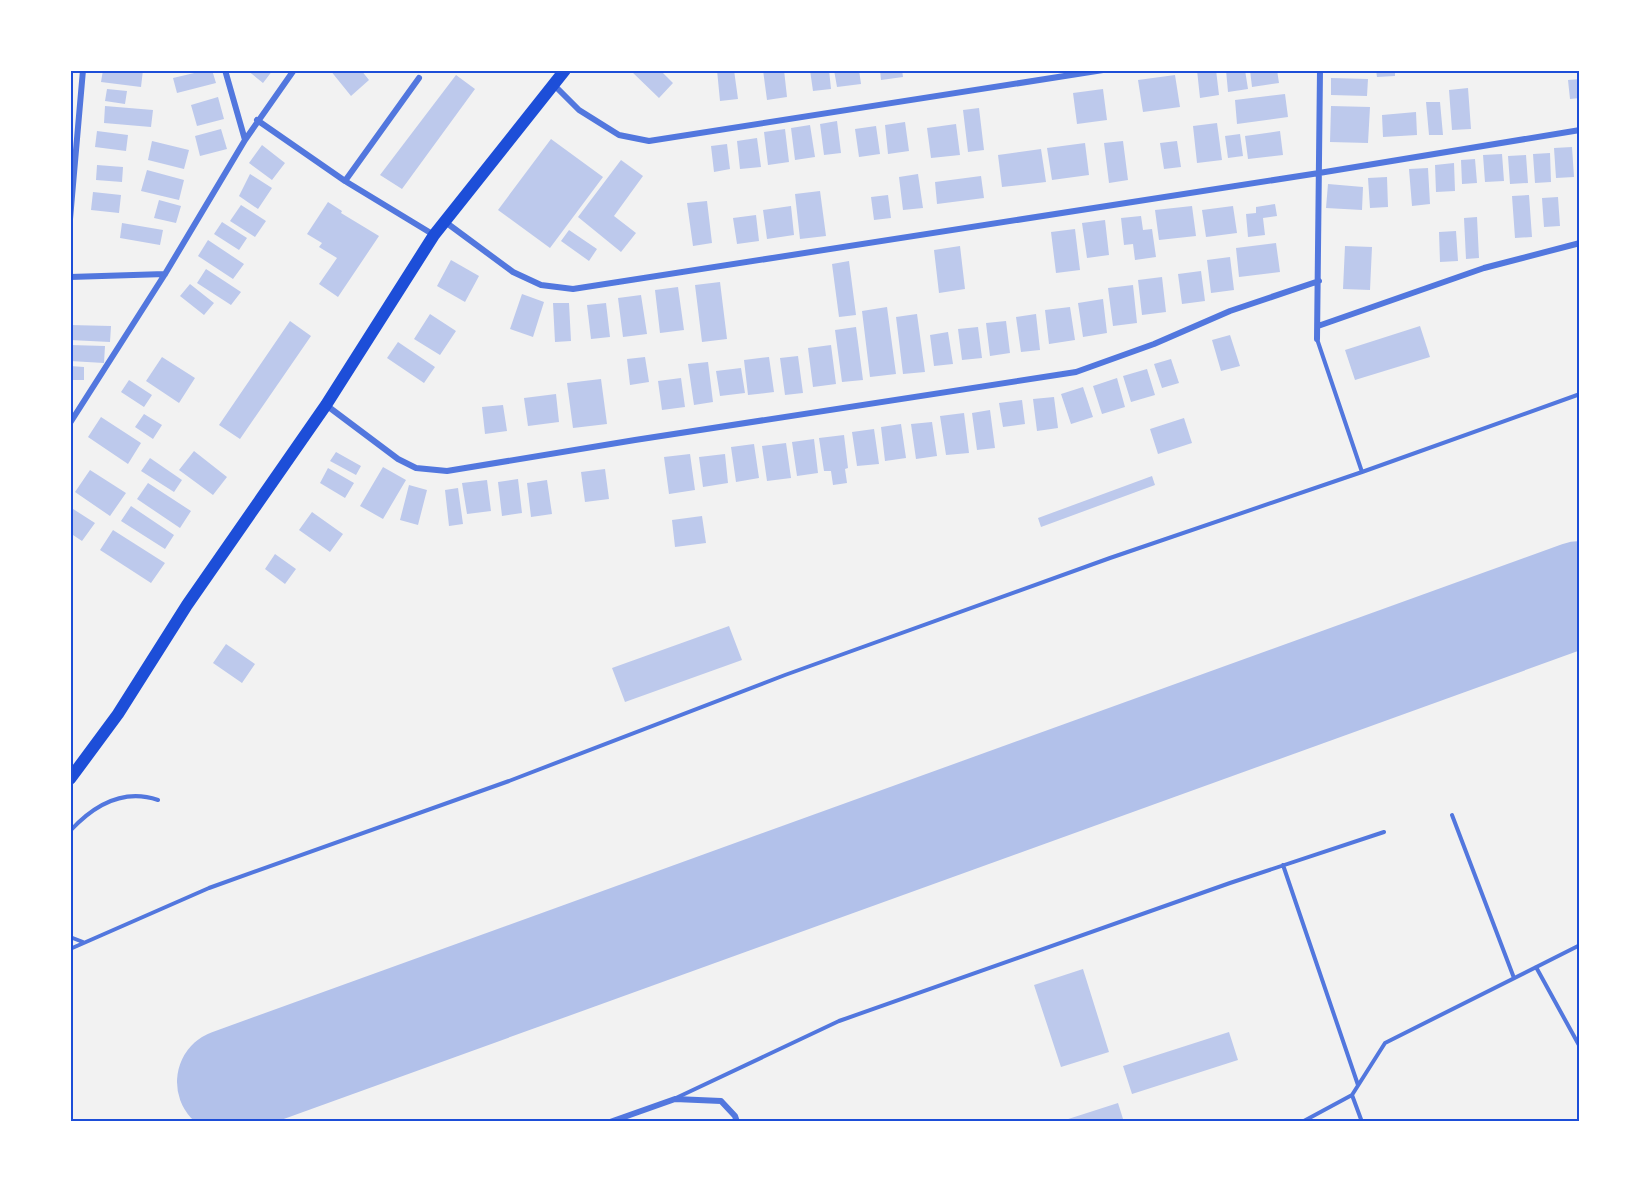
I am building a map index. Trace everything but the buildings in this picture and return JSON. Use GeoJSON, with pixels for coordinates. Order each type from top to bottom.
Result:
{"type":"FeatureCollection","features":[{"type":"Feature","properties":{"kind":"highway"},"geometry":{"type":"LineString","coordinates":[[70,779],[118,714],[187,605],[326,405],[444,220],[565,70]]}},
{"type":"Feature","properties":{"kind":"street"},"geometry":{"type":"LineString","coordinates":[[70,219],[83,70]]}},
{"type":"Feature","properties":{"kind":"street"},"geometry":{"type":"LineString","coordinates":[[225,70],[245,140]]}},
{"type":"Feature","properties":{"kind":"street"},"geometry":{"type":"LineString","coordinates":[[70,423],[165,274],[257,120],[294,70]]}},
{"type":"Feature","properties":{"kind":"street"},"geometry":{"type":"LineString","coordinates":[[553,85],[579,110],[619,135],[649,141],[1103,70]]}},
{"type":"Feature","properties":{"kind":"street"},"geometry":{"type":"LineString","coordinates":[[1317,339],[1320,70]]}},
{"type":"Feature","properties":{"kind":"street"},"geometry":{"type":"LineString","coordinates":[[345,181],[419,78]]}},
{"type":"Feature","properties":{"kind":"street"},"geometry":{"type":"LineString","coordinates":[[257,120],[345,181],[434,235]]}},
{"type":"Feature","properties":{"kind":"street"},"geometry":{"type":"LineString","coordinates":[[444,220],[513,272],[541,285],[573,289],[1580,130]]}},
{"type":"Feature","properties":{"kind":"street"},"geometry":{"type":"LineString","coordinates":[[1318,326],[1484,268],[1580,243]]}},
{"type":"Feature","properties":{"kind":"street"},"geometry":{"type":"LineString","coordinates":[[70,277],[165,274]]}},
{"type":"Feature","properties":{"kind":"street"},"geometry":{"type":"LineString","coordinates":[[326,405],[398,459],[416,468],[447,471],[1076,372],[1154,344],[1230,311],[1319,281]]}},
{"type":"Feature","properties":{"kind":"street"},"geometry":{"type":"LineString","coordinates":[[610,1122],[675,1099],[721,1101],[735,1116],[737,1122]]}},
{"type":"Feature","properties":{"kind":"lane"},"geometry":{"type":"LineString","coordinates":[[1317,339],[1362,472]]}},
{"type":"Feature","properties":{"kind":"lane"},"geometry":{"type":"LineString","coordinates":[[70,949],[209,888],[508,781],[785,675],[1110,558],[1362,472],[1580,394]]}},
{"type":"Feature","properties":{"kind":"lane"},"geometry":{"type":"LineString","coordinates":[[70,831],[103,804],[119,797],[133,795],[158,800]]}},
{"type":"Feature","properties":{"kind":"lane"},"geometry":{"type":"LineString","coordinates":[[1452,815],[1514,978]]}},
{"type":"Feature","properties":{"kind":"lane"},"geometry":{"type":"LineString","coordinates":[[675,1099],[839,1021],[1283,865],[1384,832]]}},
{"type":"Feature","properties":{"kind":"lane"},"geometry":{"type":"LineString","coordinates":[[1283,865],[1358,1085]]}},
{"type":"Feature","properties":{"kind":"lane"},"geometry":{"type":"LineString","coordinates":[[70,937],[83,943]]}},
{"type":"Feature","properties":{"kind":"lane"},"geometry":{"type":"LineString","coordinates":[[1302,1122],[1352,1095],[1385,1043],[1580,945]]}},
{"type":"Feature","properties":{"kind":"lane"},"geometry":{"type":"LineString","coordinates":[[1536,967],[1580,1047]]}},
{"type":"Feature","properties":{"kind":"lane"},"geometry":{"type":"LineString","coordinates":[[1352,1095],[1362,1122]]}},
{"type":"Feature","properties":{"kind":"runway"},"geometry":{"type":"LineString","coordinates":[[230,1082],[1580,594]]}}]}
